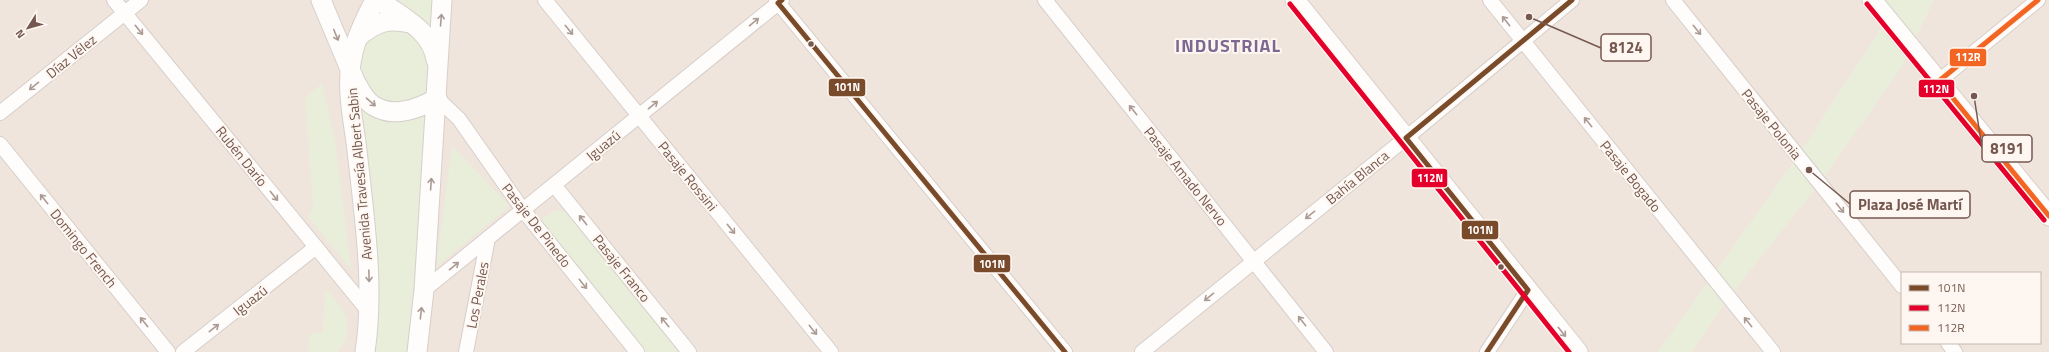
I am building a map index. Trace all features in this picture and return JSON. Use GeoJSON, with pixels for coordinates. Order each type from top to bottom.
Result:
{"type":"FeatureCollection","features":[{"type":"Feature","properties":{"kind":"main road"},"geometry":{"type":"LineString","coordinates":[[321,0],[360,91],[374,106],[404,111],[417,108],[436,98]]}},
{"type":"Feature","properties":{"kind":"main road","name":"Avenida Travesía Albert Sabin"},"geometry":{"type":"LineString","coordinates":[[363,350],[369,312],[369,271],[357,148],[350,102],[350,70],[352,54],[358,37],[375,0]]}},
{"type":"Feature","properties":{"kind":"main road"},"geometry":{"type":"LineString","coordinates":[[379,0],[422,30],[430,41],[435,54],[437,67]]}},
{"type":"Feature","properties":{"kind":"main road"},"geometry":{"type":"LineString","coordinates":[[417,352],[424,290],[442,0]]}},
{"type":"Feature","properties":{"kind":"main road"},"geometry":{"type":"LineString","coordinates":[[1295,0],[1578,352]]}},
{"type":"Feature","properties":{"kind":"main road"},"geometry":{"type":"LineString","coordinates":[[1877,2],[2049,216]]}},
{"type":"Feature","properties":{"kind":"main road"},"geometry":{"type":"LineString","coordinates":[[358,37],[369,28],[382,22],[396,20],[410,23]]}},
{"type":"Feature","properties":{"kind":"street","name":"Rubén Darío"},"geometry":{"type":"LineString","coordinates":[[114,0],[369,312]]}},
{"type":"Feature","properties":{"kind":"street","name":"Díaz Vélez"},"geometry":{"type":"LineString","coordinates":[[0,113],[141,0]]}},
{"type":"Feature","properties":{"kind":"street","name":"Pasaje Rossini"},"geometry":{"type":"LineString","coordinates":[[545,0],[831,352]]}},
{"type":"Feature","properties":{"kind":"street","name":"Pasaje Amado Nervo"},"geometry":{"type":"LineString","coordinates":[[1045,0],[1326,352]]}},
{"type":"Feature","properties":{"kind":"street","name":"Pasaje Bogado"},"geometry":{"type":"LineString","coordinates":[[1490,0],[1773,352]]}},
{"type":"Feature","properties":{"kind":"street","name":"Bahía Blanca"},"geometry":{"type":"LineString","coordinates":[[1142,352],[1406,138],[1572,0]]}},
{"type":"Feature","properties":{"kind":"street","name":"Pasaje Polonia"},"geometry":{"type":"LineString","coordinates":[[1673,0],[1901,285]]}},
{"type":"Feature","properties":{"kind":"street"},"geometry":{"type":"LineString","coordinates":[[1939,81],[2038,0]]}},
{"type":"Feature","properties":{"kind":"street","name":"Iguazú"},"geometry":{"type":"LineString","coordinates":[[424,290],[778,1]]}},
{"type":"Feature","properties":{"kind":"street"},"geometry":{"type":"LineString","coordinates":[[778,1],[1065,352]]}},
{"type":"Feature","properties":{"kind":"street","name":"Pasaje De Pinedo"},"geometry":{"type":"LineString","coordinates":[[436,98],[459,119],[523,210],[638,352]]}},
{"type":"Feature","properties":{"kind":"street","name":"Domingo French"},"geometry":{"type":"LineString","coordinates":[[0,144],[168,352]]}},
{"type":"Feature","properties":{"kind":"street","name":"Pasaje Franco"},"geometry":{"type":"LineString","coordinates":[[554,185],[689,352]]}},
{"type":"Feature","properties":{"kind":"street","name":"Los Perales"},"geometry":{"type":"LineString","coordinates":[[466,352],[488,238]]}},
{"type":"Feature","properties":{"kind":"street","name":"Iguazú"},"geometry":{"type":"LineString","coordinates":[[183,352],[316,247]]}},
{"type":"Feature","properties":{"kind":"street"},"geometry":{"type":"LineString","coordinates":[[1487,352],[1528,290]]}},
{"type":"Feature","properties":{"kind":"street"},"geometry":{"type":"LineString","coordinates":[[1949,344],[1955,352]]}},
{"type":"Feature","properties":{"kind":"shaded area"},"geometry":{"type":"Polygon","coordinates":[[[0,0],[2049,0],[2049,352],[0,352],[0,0]]]}},
{"type":"Feature","properties":{"kind":"green space"},"geometry":{"type":"Polygon","coordinates":[[[375,0],[442,0],[417,352],[365,352],[350,103],[375,0]]]}},
{"type":"Feature","properties":{"kind":"green space"},"geometry":{"type":"Polygon","coordinates":[[[1881,0],[1934,0],[1901,68],[1820,183],[1729,297],[1692,352],[1658,352],[1798,156],[1887,19],[1881,0]]]}},
{"type":"Feature","properties":{"kind":"green space"},"geometry":{"type":"Polygon","coordinates":[[[322,83],[335,140],[351,269],[308,217],[313,207],[305,98],[322,83]]]}},
{"type":"Feature","properties":{"kind":"green space"},"geometry":{"type":"Polygon","coordinates":[[[452,146],[510,206],[436,267],[452,146]]]}},
{"type":"Feature","properties":{"kind":"green space"},"geometry":{"type":"Polygon","coordinates":[[[559,210],[567,213],[680,352],[642,352],[543,226],[543,219],[552,212],[559,210]]]}},
{"type":"Feature","properties":{"kind":"green space"},"geometry":{"type":"Polygon","coordinates":[[[325,288],[343,310],[348,325],[347,334],[338,352],[308,352],[309,335],[323,332],[325,288]]]}},
{"type":"Feature","properties":{"kind":"transit line","name":"101N"},"geometry":{"type":"LineString","coordinates":[[782,0],[778,3],[1065,352]]}},
{"type":"Feature","properties":{"kind":"transit line","name":"101N"},"geometry":{"type":"LineString","coordinates":[[1487,352],[1528,290],[1406,138],[1572,0]]}},
{"type":"Feature","properties":{"kind":"transit line","name":"112R"},"geometry":{"type":"LineString","coordinates":[[2038,0],[1939,81],[2049,216]]}},
{"type":"Feature","properties":{"kind":"transit line","name":"112N"},"geometry":{"type":"LineString","coordinates":[[1290,4],[1569,352]]}},
{"type":"Feature","properties":{"kind":"transit line","name":"112N"},"geometry":{"type":"LineString","coordinates":[[1867,4],[2044,220]]}},
{"type":"Feature","properties":{"kind":"place","name":"8124"},"geometry":{"type":"Point","coordinates":[1529,17]}},
{"type":"Feature","properties":{"kind":"place","name":"8191"},"geometry":{"type":"Point","coordinates":[1974,96]}},
{"type":"Feature","properties":{"kind":"place","name":"Plaza José Martí"},"geometry":{"type":"Point","coordinates":[1809,170]}},
{"type":"Feature","properties":{"kind":"district","name":"INDUSTRIAL"},"geometry":{"type":"Point","coordinates":[1228,45]}}]}
